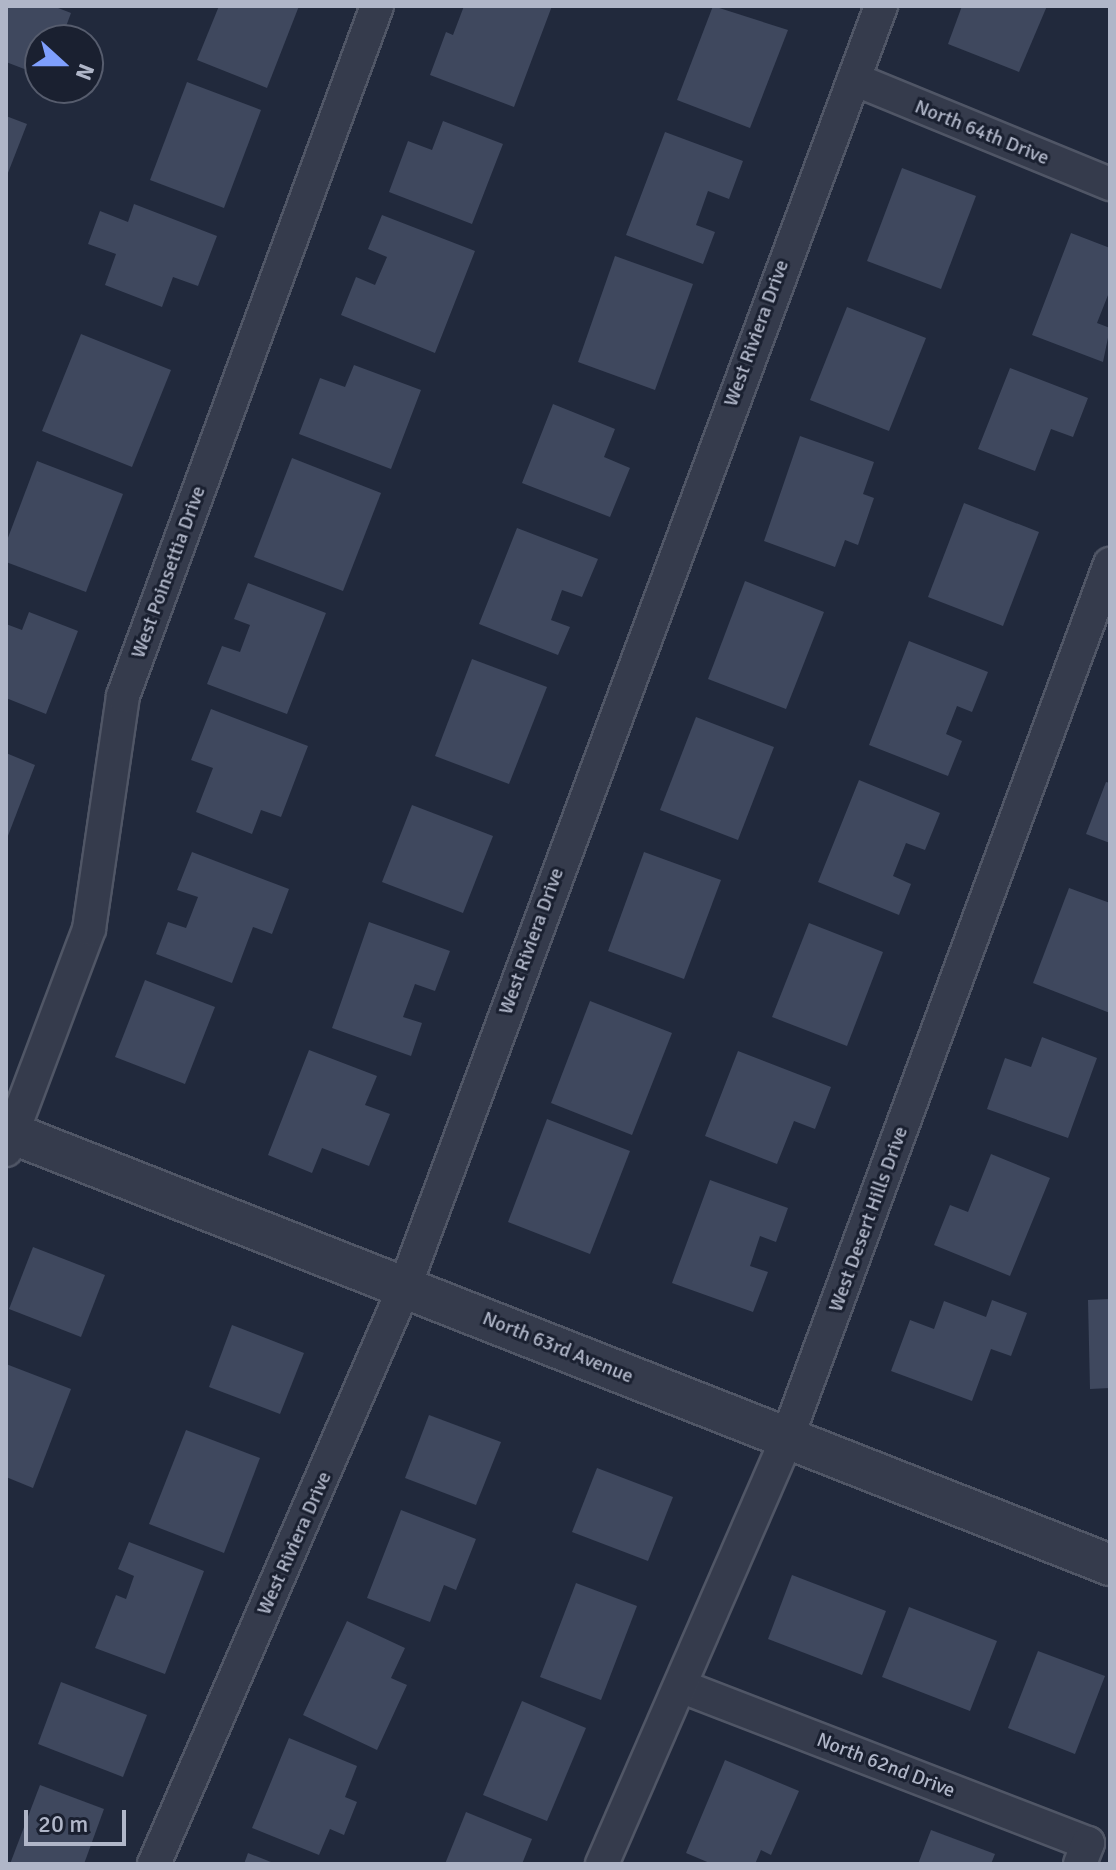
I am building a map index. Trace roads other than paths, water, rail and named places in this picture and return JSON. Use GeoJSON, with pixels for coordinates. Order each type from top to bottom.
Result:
{"type":"FeatureCollection","features":[{"type":"Feature","properties":{"kind":"street","name":"West Poinsettia Drive"},"geometry":{"type":"LineString","coordinates":[[8,1138],[89,929],[123,696],[377,6]]}},
{"type":"Feature","properties":{"kind":"street","name":"West Riviera Drive"},"geometry":{"type":"LineString","coordinates":[[154,1864],[405,1286],[881,6]]}},
{"type":"Feature","properties":{"kind":"street","name":"North 64th Drive"},"geometry":{"type":"LineString","coordinates":[[854,79],[1110,184]]}},
{"type":"Feature","properties":{"kind":"street","name":"West Desert Hills Drive"},"geometry":{"type":"LineString","coordinates":[[602,1864],[683,1687],[787,1438],[1110,564]]}},
{"type":"Feature","properties":{"kind":"street","name":"North 63rd Avenue"},"geometry":{"type":"LineString","coordinates":[[8,1138],[405,1286],[1110,1565]]}},
{"type":"Feature","properties":{"kind":"street","name":"North 62nd Drive"},"geometry":{"type":"LineString","coordinates":[[683,1687],[1084,1853]]}}]}
